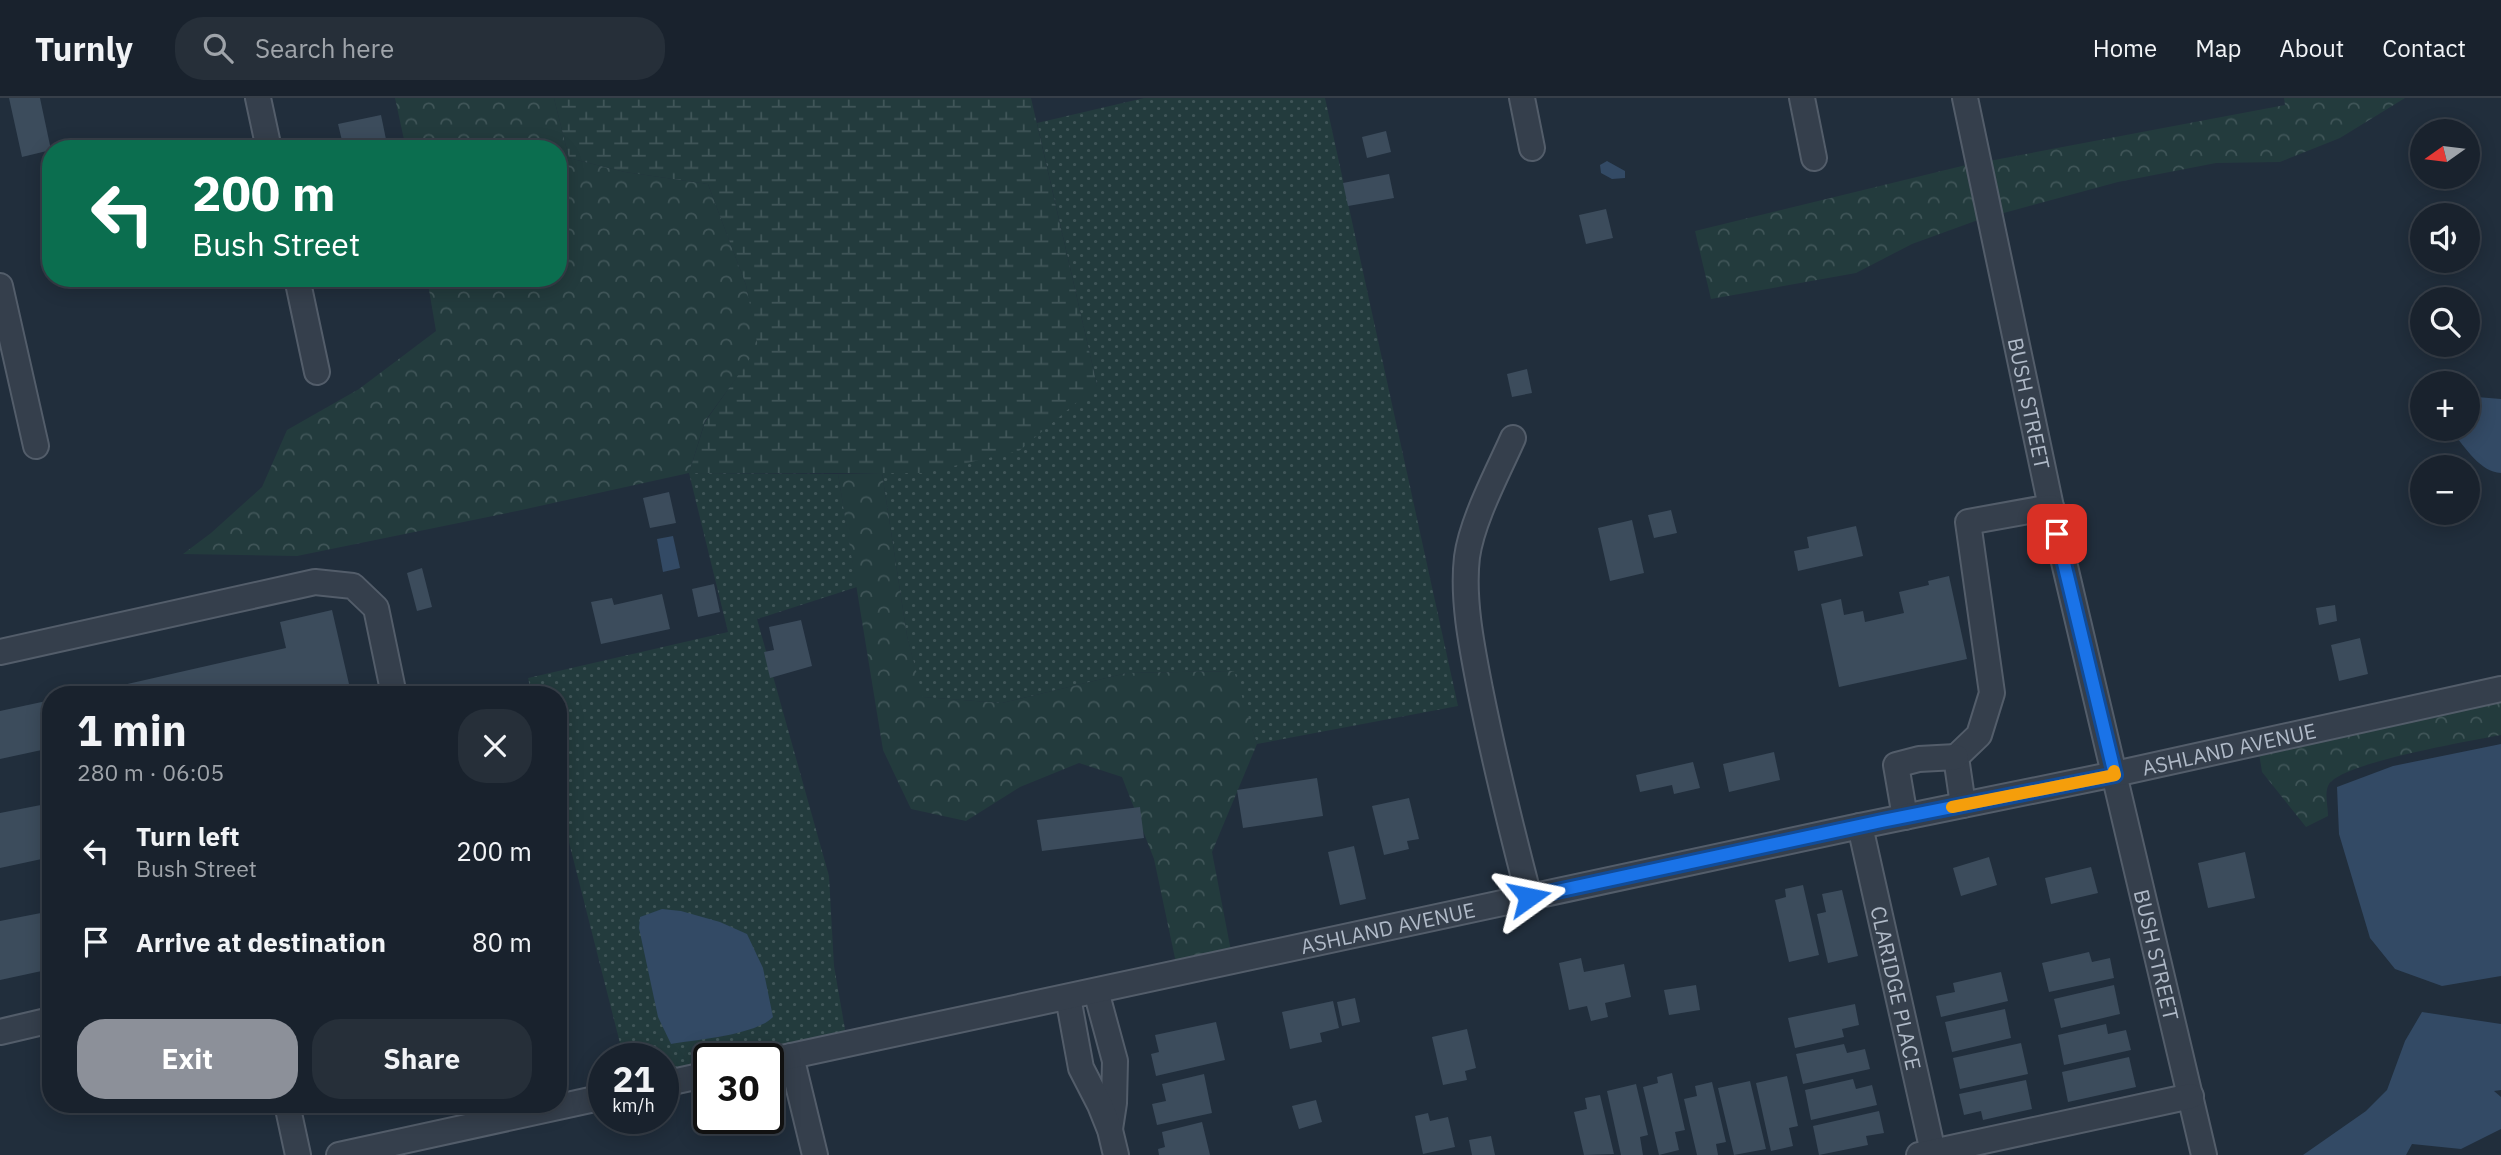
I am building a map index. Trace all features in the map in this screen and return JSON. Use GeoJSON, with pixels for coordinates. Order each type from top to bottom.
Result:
{"type":"FeatureCollection","features":[{"type":"Feature","properties":{"kind":"street"},"geometry":{"type":"LineString","coordinates":[[258,98],[267,140]]}},
{"type":"Feature","properties":{"kind":"street"},"geometry":{"type":"LineString","coordinates":[[1522,98],[1532,148]]}},
{"type":"Feature","properties":{"kind":"street"},"geometry":{"type":"LineString","coordinates":[[1801,98],[1814,158]]}},
{"type":"Feature","properties":{"kind":"street","name":"BUSH STREET"},"geometry":{"type":"LineString","coordinates":[[1965,98],[2051,507],[2204,1155]]}},
{"type":"Feature","properties":{"kind":"street"},"geometry":{"type":"LineString","coordinates":[[0,286],[36,446]]}},
{"type":"Feature","properties":{"kind":"street"},"geometry":{"type":"LineString","coordinates":[[299,287],[317,372]]}},
{"type":"Feature","properties":{"kind":"street"},"geometry":{"type":"LineString","coordinates":[[1513,438],[1483,504],[1467,556],[1467,607],[1490,740],[1529,897]]}},
{"type":"Feature","properties":{"kind":"street"},"geometry":{"type":"LineString","coordinates":[[1905,817],[1896,765],[1920,759],[1956,757],[1979,735],[1992,693],[1968,523],[2051,507]]}},
{"type":"Feature","properties":{"kind":"street"},"geometry":{"type":"LineString","coordinates":[[0,652],[315,582],[353,586],[376,608],[392,686]]}},
{"type":"Feature","properties":{"kind":"street","name":"ASHLAND AVENUE"},"geometry":{"type":"LineString","coordinates":[[784,1058],[1860,826],[2115,775],[2501,690]]}},
{"type":"Feature","properties":{"kind":"street"},"geometry":{"type":"LineString","coordinates":[[1956,757],[1963,805]]}},
{"type":"Feature","properties":{"kind":"street","name":"CLARIDGE PLACE"},"geometry":{"type":"LineString","coordinates":[[1860,826],[1926,1154]]}},
{"type":"Feature","properties":{"kind":"street"},"geometry":{"type":"LineString","coordinates":[[1096,991],[1115,1061],[1110,1130]]}},
{"type":"Feature","properties":{"kind":"street"},"geometry":{"type":"LineString","coordinates":[[1068,997],[1081,1068],[1110,1130],[1116,1155]]}},
{"type":"Feature","properties":{"kind":"street"},"geometry":{"type":"LineString","coordinates":[[0,1032],[42,1022]]}},
{"type":"Feature","properties":{"kind":"street"},"geometry":{"type":"LineString","coordinates":[[784,1070],[816,1155]]}},
{"type":"Feature","properties":{"kind":"street"},"geometry":{"type":"LineString","coordinates":[[1926,1154],[2191,1096]]}},
{"type":"Feature","properties":{"kind":"street"},"geometry":{"type":"LineString","coordinates":[[567,1105],[588,1101]]}},
{"type":"Feature","properties":{"kind":"street"},"geometry":{"type":"LineString","coordinates":[[289,1113],[298,1155]]}},
{"type":"Feature","properties":{"kind":"street"},"geometry":{"type":"LineString","coordinates":[[339,1155],[531,1113]]}},
{"type":"Feature","properties":{"kind":"green space"},"geometry":{"type":"Polygon","coordinates":[[[395,98],[554,98],[564,140],[404,140],[395,98]]]}},
{"type":"Feature","properties":{"kind":"green space"},"geometry":{"type":"Polygon","coordinates":[[[554,98],[1031,98],[1097,385],[1019,451],[923,473],[689,473],[705,422],[758,347],[746,285],[708,184],[625,172],[569,158],[567,140],[564,140],[554,98]]]}},
{"type":"Feature","properties":{"kind":"green space"},"geometry":{"type":"Polygon","coordinates":[[[1144,98],[1325,98],[1458,706],[1257,744],[1233,671],[1127,673],[1002,703],[922,697],[907,636],[882,473],[923,473],[1097,385],[1037,123],[1144,98]]]}},
{"type":"Feature","properties":{"kind":"green space"},"geometry":{"type":"Polygon","coordinates":[[[2284,98],[2405,98],[2340,138],[2280,162],[2216,163],[2118,182],[2000,214],[1989,161],[2285,105],[2284,98]]]}},
{"type":"Feature","properties":{"kind":"green space"},"geometry":{"type":"Polygon","coordinates":[[[567,150],[569,158],[625,172],[708,184],[746,285],[759,347],[705,421],[689,473],[297,556],[183,554],[262,487],[287,430],[359,389],[436,331],[429,287],[567,287],[567,150]]]}},
{"type":"Feature","properties":{"kind":"green space"},"geometry":{"type":"Polygon","coordinates":[[[1966,165],[1978,220],[1912,244],[1856,273],[1711,299],[1695,231],[1966,165]]]}},
{"type":"Feature","properties":{"kind":"green space"},"geometry":{"type":"Polygon","coordinates":[[[689,473],[838,474],[857,587],[757,619],[829,876],[834,966],[846,1035],[784,1047],[784,1043],[693,1043],[693,1064],[679,1067],[679,1043],[620,1043],[567,834],[567,686],[530,686],[528,678],[728,632],[689,473]]]}},
{"type":"Feature","properties":{"kind":"green space"},"geometry":{"type":"Polygon","coordinates":[[[882,473],[907,636],[923,697],[1002,703],[1127,673],[1234,671],[1257,744],[1212,852],[1231,951],[1176,963],[1154,859],[1122,777],[1079,763],[1020,787],[966,821],[911,809],[883,750],[838,474],[882,473]]]}},
{"type":"Feature","properties":{"kind":"green space"},"geometry":{"type":"Polygon","coordinates":[[[2501,700],[2501,735],[2382,760],[2339,776],[2328,787],[2328,816],[2306,827],[2262,772],[2259,753],[2501,700]]]}},
{"type":"Feature","properties":{"kind":"water"},"geometry":{"type":"Polygon","coordinates":[[[1607,161],[1625,171],[1625,178],[1612,179],[1601,173],[1600,165],[1607,161]]]}},
{"type":"Feature","properties":{"kind":"water"},"geometry":{"type":"Polygon","coordinates":[[[2480,397],[2501,399],[2501,473],[2493,472],[2480,464],[2480,455],[2471,455],[2459,441],[2480,441],[2480,397]]]}},
{"type":"Feature","properties":{"kind":"water"},"geometry":{"type":"Polygon","coordinates":[[[673,536],[680,568],[663,572],[657,539],[673,536]]]}},
{"type":"Feature","properties":{"kind":"water"},"geometry":{"type":"Polygon","coordinates":[[[2501,744],[2501,976],[2442,986],[2395,969],[2370,938],[2339,834],[2337,787],[2393,766],[2501,744]]]}},
{"type":"Feature","properties":{"kind":"water"},"geometry":{"type":"Polygon","coordinates":[[[662,909],[681,911],[720,922],[747,934],[763,968],[773,1017],[765,1023],[740,1032],[671,1043],[658,1017],[639,928],[640,917],[662,909]]]}},
{"type":"Feature","properties":{"kind":"water"},"geometry":{"type":"Polygon","coordinates":[[[2422,1012],[2501,1024],[2501,1090],[2494,1091],[2501,1097],[2501,1129],[2461,1149],[2412,1144],[2406,1155],[2303,1155],[2366,1111],[2387,1090],[2405,1041],[2422,1012]]]}},
{"type":"Feature","properties":{"kind":"building"},"geometry":{"type":"Polygon","coordinates":[[[9,98],[40,98],[49,140],[42,140],[42,152],[22,157],[9,98]]]}},
{"type":"Feature","properties":{"kind":"building"},"geometry":{"type":"Polygon","coordinates":[[[381,115],[386,140],[342,140],[338,124],[381,115]]]}},
{"type":"Feature","properties":{"kind":"building"},"geometry":{"type":"Polygon","coordinates":[[[1386,131],[1391,152],[1367,158],[1362,137],[1386,131]]]}},
{"type":"Feature","properties":{"kind":"building"},"geometry":{"type":"Polygon","coordinates":[[[1389,174],[1394,198],[1348,206],[1343,183],[1389,174]]]}},
{"type":"Feature","properties":{"kind":"building"},"geometry":{"type":"Polygon","coordinates":[[[1606,209],[1613,238],[1586,244],[1579,215],[1606,209]]]}},
{"type":"Feature","properties":{"kind":"building"},"geometry":{"type":"Polygon","coordinates":[[[1527,369],[1532,393],[1512,397],[1507,374],[1527,369]]]}},
{"type":"Feature","properties":{"kind":"building"},"geometry":{"type":"Polygon","coordinates":[[[669,492],[676,523],[650,528],[643,498],[669,492]]]}},
{"type":"Feature","properties":{"kind":"building"},"geometry":{"type":"Polygon","coordinates":[[[1671,510],[1677,533],[1654,538],[1648,515],[1671,510]]]}},
{"type":"Feature","properties":{"kind":"building"},"geometry":{"type":"Polygon","coordinates":[[[1632,520],[1644,573],[1610,581],[1598,528],[1632,520]]]}},
{"type":"Feature","properties":{"kind":"building"},"geometry":{"type":"Polygon","coordinates":[[[1856,526],[1863,556],[1798,571],[1794,551],[1809,548],[1807,537],[1856,526]]]}},
{"type":"Feature","properties":{"kind":"building"},"geometry":{"type":"Polygon","coordinates":[[[422,568],[432,607],[417,611],[407,573],[422,568]]]}},
{"type":"Feature","properties":{"kind":"building"},"geometry":{"type":"Polygon","coordinates":[[[1949,576],[1967,659],[1839,687],[1821,604],[1841,599],[1844,615],[1863,611],[1865,622],[1904,613],[1899,592],[1929,585],[1928,581],[1949,576]]]}},
{"type":"Feature","properties":{"kind":"building"},"geometry":{"type":"Polygon","coordinates":[[[714,584],[720,612],[698,617],[692,589],[714,584]]]}},
{"type":"Feature","properties":{"kind":"building"},"geometry":{"type":"Polygon","coordinates":[[[662,594],[670,629],[601,644],[591,602],[612,598],[614,605],[662,594]]]}},
{"type":"Feature","properties":{"kind":"building"},"geometry":{"type":"Polygon","coordinates":[[[2335,605],[2337,621],[2319,625],[2316,608],[2335,605]]]}},
{"type":"Feature","properties":{"kind":"building"},"geometry":{"type":"Polygon","coordinates":[[[332,610],[349,684],[119,686],[286,648],[280,622],[332,610]]]}},
{"type":"Feature","properties":{"kind":"building"},"geometry":{"type":"Polygon","coordinates":[[[801,620],[812,666],[770,678],[764,652],[774,650],[769,627],[801,620]]]}},
{"type":"Feature","properties":{"kind":"building"},"geometry":{"type":"Polygon","coordinates":[[[2360,638],[2368,674],[2339,681],[2331,645],[2360,638]]]}},
{"type":"Feature","properties":{"kind":"building"},"geometry":{"type":"Polygon","coordinates":[[[42,702],[42,750],[0,759],[0,711],[42,702]]]}},
{"type":"Feature","properties":{"kind":"building"},"geometry":{"type":"Polygon","coordinates":[[[1774,752],[1780,780],[1729,792],[1723,764],[1774,752]]]}},
{"type":"Feature","properties":{"kind":"building"},"geometry":{"type":"Polygon","coordinates":[[[1693,762],[1700,788],[1674,794],[1672,785],[1640,792],[1636,775],[1693,762]]]}},
{"type":"Feature","properties":{"kind":"building"},"geometry":{"type":"Polygon","coordinates":[[[1317,778],[1323,816],[1243,828],[1237,790],[1317,778]]]}},
{"type":"Feature","properties":{"kind":"building"},"geometry":{"type":"Polygon","coordinates":[[[1409,798],[1419,839],[1407,841],[1409,849],[1384,855],[1372,806],[1409,798]]]}},
{"type":"Feature","properties":{"kind":"building"},"geometry":{"type":"Polygon","coordinates":[[[42,805],[42,859],[0,868],[0,813],[42,805]]]}},
{"type":"Feature","properties":{"kind":"building"},"geometry":{"type":"Polygon","coordinates":[[[1140,807],[1144,838],[1042,851],[1037,820],[1140,807]]]}},
{"type":"Feature","properties":{"kind":"building"},"geometry":{"type":"Polygon","coordinates":[[[1354,846],[1366,899],[1340,905],[1328,852],[1354,846]]]}},
{"type":"Feature","properties":{"kind":"building"},"geometry":{"type":"Polygon","coordinates":[[[2245,852],[2255,898],[2208,908],[2198,863],[2245,852]]]}},
{"type":"Feature","properties":{"kind":"building"},"geometry":{"type":"Polygon","coordinates":[[[1989,857],[1997,885],[1961,896],[1953,868],[1989,857]]]}},
{"type":"Feature","properties":{"kind":"building"},"geometry":{"type":"Polygon","coordinates":[[[2091,867],[2098,893],[2051,904],[2045,878],[2091,867]]]}},
{"type":"Feature","properties":{"kind":"building"},"geometry":{"type":"Polygon","coordinates":[[[1803,885],[1819,955],[1789,962],[1775,900],[1786,897],[1785,889],[1803,885]]]}},
{"type":"Feature","properties":{"kind":"building"},"geometry":{"type":"Polygon","coordinates":[[[1842,890],[1858,956],[1828,963],[1817,914],[1826,912],[1822,894],[1842,890]]]}},
{"type":"Feature","properties":{"kind":"building"},"geometry":{"type":"Polygon","coordinates":[[[42,913],[42,971],[0,980],[0,921],[42,913]]]}},
{"type":"Feature","properties":{"kind":"building"},"geometry":{"type":"Polygon","coordinates":[[[2089,952],[2092,962],[2110,958],[2114,978],[2049,992],[2042,963],[2089,952]]]}},
{"type":"Feature","properties":{"kind":"building"},"geometry":{"type":"Polygon","coordinates":[[[1581,958],[1584,972],[1624,964],[1631,997],[1605,1003],[1608,1017],[1591,1021],[1587,1006],[1569,1010],[1559,963],[1581,958]]]}},
{"type":"Feature","properties":{"kind":"building"},"geometry":{"type":"Polygon","coordinates":[[[2001,972],[2008,1001],[1941,1017],[1936,996],[1955,992],[1953,983],[2001,972]]]}},
{"type":"Feature","properties":{"kind":"building"},"geometry":{"type":"Polygon","coordinates":[[[1696,985],[1700,1010],[1669,1015],[1664,990],[1696,985]]]}},
{"type":"Feature","properties":{"kind":"building"},"geometry":{"type":"Polygon","coordinates":[[[2114,985],[2120,1014],[2061,1028],[2054,999],[2114,985]]]}},
{"type":"Feature","properties":{"kind":"building"},"geometry":{"type":"Polygon","coordinates":[[[1355,998],[1360,1022],[1342,1026],[1337,1002],[1355,998]]]}},
{"type":"Feature","properties":{"kind":"building"},"geometry":{"type":"Polygon","coordinates":[[[1333,1001],[1339,1028],[1320,1033],[1322,1042],[1290,1049],[1282,1012],[1333,1001]]]}},
{"type":"Feature","properties":{"kind":"building"},"geometry":{"type":"Polygon","coordinates":[[[1855,1004],[1859,1025],[1842,1029],[1844,1037],[1795,1048],[1788,1018],[1855,1004]]]}},
{"type":"Feature","properties":{"kind":"building"},"geometry":{"type":"Polygon","coordinates":[[[2005,1009],[2011,1038],[1952,1052],[1945,1022],[2005,1009]]]}},
{"type":"Feature","properties":{"kind":"building"},"geometry":{"type":"Polygon","coordinates":[[[1216,1022],[1225,1060],[1156,1076],[1151,1054],[1159,1052],[1155,1035],[1216,1022]]]}},
{"type":"Feature","properties":{"kind":"building"},"geometry":{"type":"Polygon","coordinates":[[[2106,1024],[2108,1034],[2126,1030],[2131,1050],[2064,1065],[2058,1035],[2106,1024]]]}},
{"type":"Feature","properties":{"kind":"building"},"geometry":{"type":"Polygon","coordinates":[[[1467,1029],[1476,1068],[1465,1071],[1467,1080],[1443,1085],[1432,1037],[1467,1029]]]}},
{"type":"Feature","properties":{"kind":"building"},"geometry":{"type":"Polygon","coordinates":[[[2021,1043],[2028,1074],[1960,1089],[1953,1058],[2021,1043]]]}},
{"type":"Feature","properties":{"kind":"building"},"geometry":{"type":"Polygon","coordinates":[[[1844,1044],[1847,1053],[1865,1049],[1870,1069],[1803,1084],[1796,1054],[1844,1044]]]}},
{"type":"Feature","properties":{"kind":"building"},"geometry":{"type":"Polygon","coordinates":[[[2129,1057],[2136,1087],[2068,1102],[2062,1072],[2129,1057]]]}},
{"type":"Feature","properties":{"kind":"building"},"geometry":{"type":"Polygon","coordinates":[[[1672,1073],[1685,1130],[1675,1132],[1679,1150],[1659,1155],[1643,1087],[1658,1083],[1657,1077],[1672,1073]]]}},
{"type":"Feature","properties":{"kind":"building"},"geometry":{"type":"Polygon","coordinates":[[[1204,1074],[1212,1113],[1157,1125],[1152,1104],[1166,1101],[1162,1084],[1204,1074]]]}},
{"type":"Feature","properties":{"kind":"building"},"geometry":{"type":"Polygon","coordinates":[[[1787,1076],[1798,1126],[1789,1128],[1793,1146],[1771,1151],[1756,1083],[1787,1076]]]}},
{"type":"Feature","properties":{"kind":"building"},"geometry":{"type":"Polygon","coordinates":[[[1853,1079],[1856,1089],[1872,1085],[1877,1105],[1811,1120],[1805,1090],[1853,1079]]]}},
{"type":"Feature","properties":{"kind":"building"},"geometry":{"type":"Polygon","coordinates":[[[2026,1080],[2032,1109],[1983,1120],[1981,1111],[1964,1115],[1959,1094],[2026,1080]]]}},
{"type":"Feature","properties":{"kind":"building"},"geometry":{"type":"Polygon","coordinates":[[[1750,1081],[1766,1149],[1734,1155],[1718,1088],[1750,1081]]]}},
{"type":"Feature","properties":{"kind":"building"},"geometry":{"type":"Polygon","coordinates":[[[1712,1082],[1726,1142],[1716,1144],[1718,1155],[1697,1155],[1684,1099],[1697,1096],[1695,1086],[1712,1082]]]}},
{"type":"Feature","properties":{"kind":"building"},"geometry":{"type":"Polygon","coordinates":[[[1636,1084],[1648,1135],[1640,1137],[1643,1155],[1621,1155],[1607,1091],[1636,1084]]]}},
{"type":"Feature","properties":{"kind":"building"},"geometry":{"type":"Polygon","coordinates":[[[1600,1095],[1614,1154],[1584,1155],[1574,1112],[1587,1109],[1585,1098],[1600,1095]]]}},
{"type":"Feature","properties":{"kind":"building"},"geometry":{"type":"Polygon","coordinates":[[[1316,1100],[1322,1122],[1299,1129],[1292,1106],[1316,1100]]]}},
{"type":"Feature","properties":{"kind":"building"},"geometry":{"type":"Polygon","coordinates":[[[1879,1111],[1884,1133],[1866,1136],[1868,1145],[1819,1155],[1813,1126],[1879,1111]]]}},
{"type":"Feature","properties":{"kind":"building"},"geometry":{"type":"Polygon","coordinates":[[[1428,1113],[1430,1121],[1448,1117],[1455,1147],[1423,1154],[1415,1116],[1428,1113]]]}},
{"type":"Feature","properties":{"kind":"building"},"geometry":{"type":"Polygon","coordinates":[[[1202,1122],[1210,1155],[1159,1155],[1158,1149],[1165,1147],[1162,1132],[1202,1122]]]}},
{"type":"Feature","properties":{"kind":"building"},"geometry":{"type":"Polygon","coordinates":[[[1491,1136],[1495,1155],[1472,1155],[1469,1140],[1491,1136]]]}},
{"type":"Feature","properties":{"kind":"slow traffic"},"geometry":{"type":"LineString","coordinates":[[1952,807],[2115,775],[2114,771]]}},
{"type":"Feature","properties":{"kind":"route"},"geometry":{"type":"LineString","coordinates":[[1529,897],[1882,821],[2115,775],[2057,534]]}}]}
